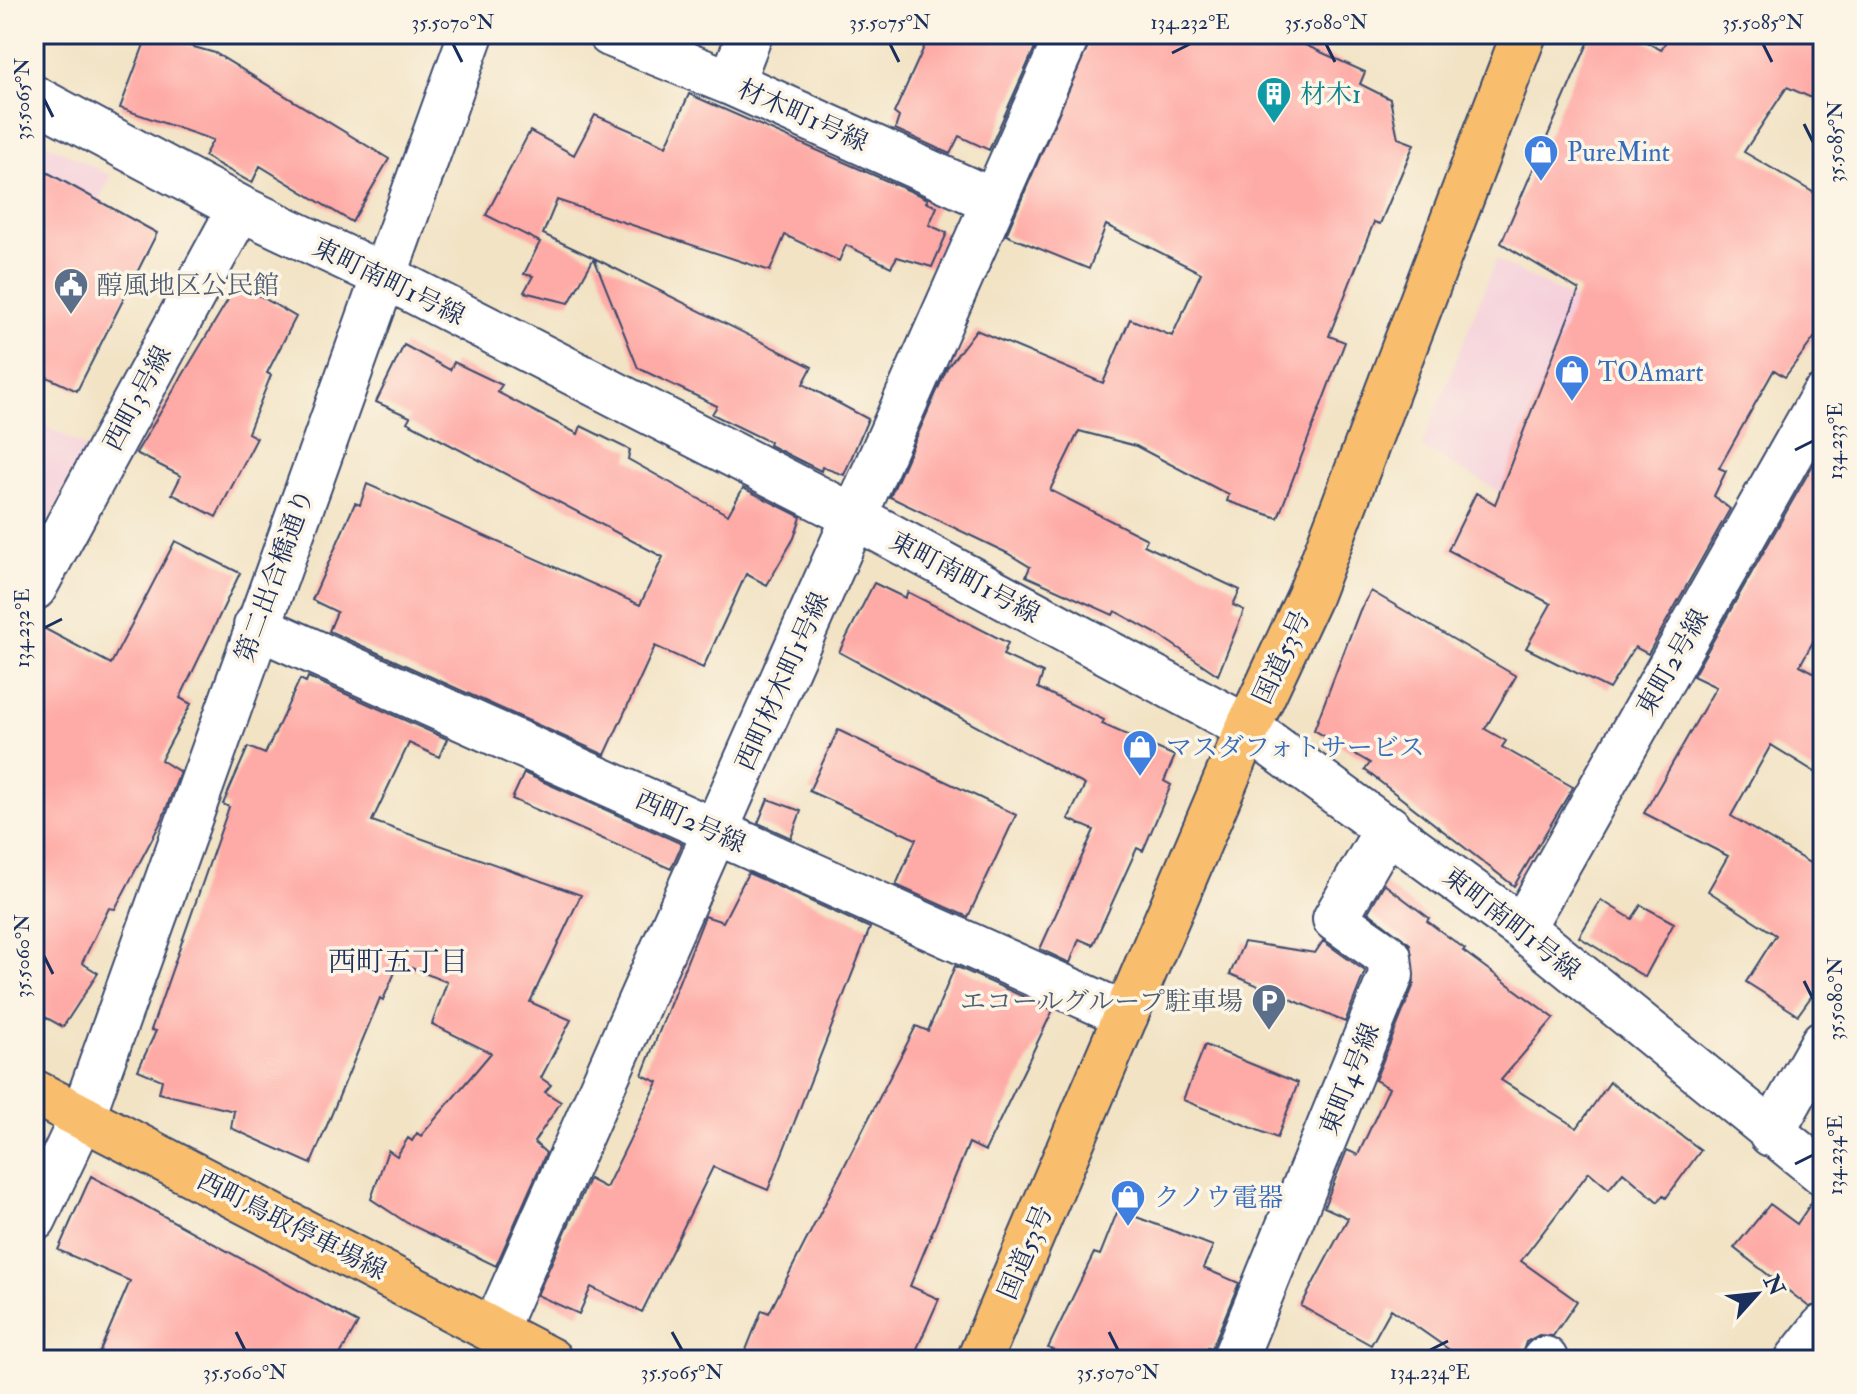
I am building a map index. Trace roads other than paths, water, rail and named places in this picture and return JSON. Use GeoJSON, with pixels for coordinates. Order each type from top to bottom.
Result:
{"type":"FeatureCollection","features":[{"type":"Feature","properties":{"kind":"main road","name":"国道53号"},"geometry":{"type":"LineString","coordinates":[[979,1360],[1248,728],[1309,597],[1524,34]]}},
{"type":"Feature","properties":{"kind":"main road","name":"西町鳥取停車場線"},"geometry":{"type":"LineString","coordinates":[[34,1092],[495,1329],[538,1357]]}},
{"type":"Feature","properties":{"kind":"street","name":"第二出合橋通り"},"geometry":{"type":"LineString","coordinates":[[34,1219],[82,1118],[256,626],[386,277],[471,34]]}},
{"type":"Feature","properties":{"kind":"street","name":"材木町1号線"},"geometry":{"type":"LineString","coordinates":[[610,34],[731,83],[993,201]]}},
{"type":"Feature","properties":{"kind":"street"},"geometry":{"type":"LineString","coordinates":[[731,83],[750,34]]}},
{"type":"Feature","properties":{"kind":"street","name":"西町材木町1号線"},"geometry":{"type":"LineString","coordinates":[[495,1329],[1068,34]]}},
{"type":"Feature","properties":{"kind":"street","name":"東町南町1号線"},"geometry":{"type":"LineString","coordinates":[[34,98],[240,208],[386,277],[855,517],[1248,728],[1388,827],[1522,928],[1771,1134],[1823,1173]]}},
{"type":"Feature","properties":{"kind":"street","name":"西町3号線"},"geometry":{"type":"LineString","coordinates":[[34,588],[240,208]]}},
{"type":"Feature","properties":{"kind":"street","name":"東町2号線"},"geometry":{"type":"LineString","coordinates":[[1522,928],[1823,396]]}},
{"type":"Feature","properties":{"kind":"street","name":"西町2号線"},"geometry":{"type":"LineString","coordinates":[[256,626],[1126,1015]]}},
{"type":"Feature","properties":{"kind":"street","name":"東町4号線"},"geometry":{"type":"LineString","coordinates":[[1234,1360],[1391,975],[1389,957],[1335,919],[1388,827]]}},
{"type":"Feature","properties":{"kind":"street"},"geometry":{"type":"LineString","coordinates":[[1771,1134],[1823,1042]]}},
{"type":"Feature","properties":{"kind":"street"},"geometry":{"type":"LineString","coordinates":[[1797,1360],[1823,1327]]}},
{"type":"Feature","properties":{"kind":"place","name":"材木1"},"geometry":{"type":"Point","coordinates":[1274,125]}},
{"type":"Feature","properties":{"kind":"place","name":"PureMint"},"geometry":{"type":"Point","coordinates":[1541,183]}},
{"type":"Feature","properties":{"kind":"place","name":"醇風地区公民館"},"geometry":{"type":"Point","coordinates":[71,316]}},
{"type":"Feature","properties":{"kind":"place","name":"TOAmart"},"geometry":{"type":"Point","coordinates":[1572,403]}},
{"type":"Feature","properties":{"kind":"place","name":"マスダフォトサービス"},"geometry":{"type":"Point","coordinates":[1140,778]}},
{"type":"Feature","properties":{"kind":"place","name":"エコールグループ駐車場"},"geometry":{"type":"Point","coordinates":[1269,1032]}},
{"type":"Feature","properties":{"kind":"place","name":"クノウ電器"},"geometry":{"type":"Point","coordinates":[1128,1228]}},
{"type":"Feature","properties":{"kind":"district","name":"西町五丁目"},"geometry":{"type":"Point","coordinates":[398,961]}}]}
